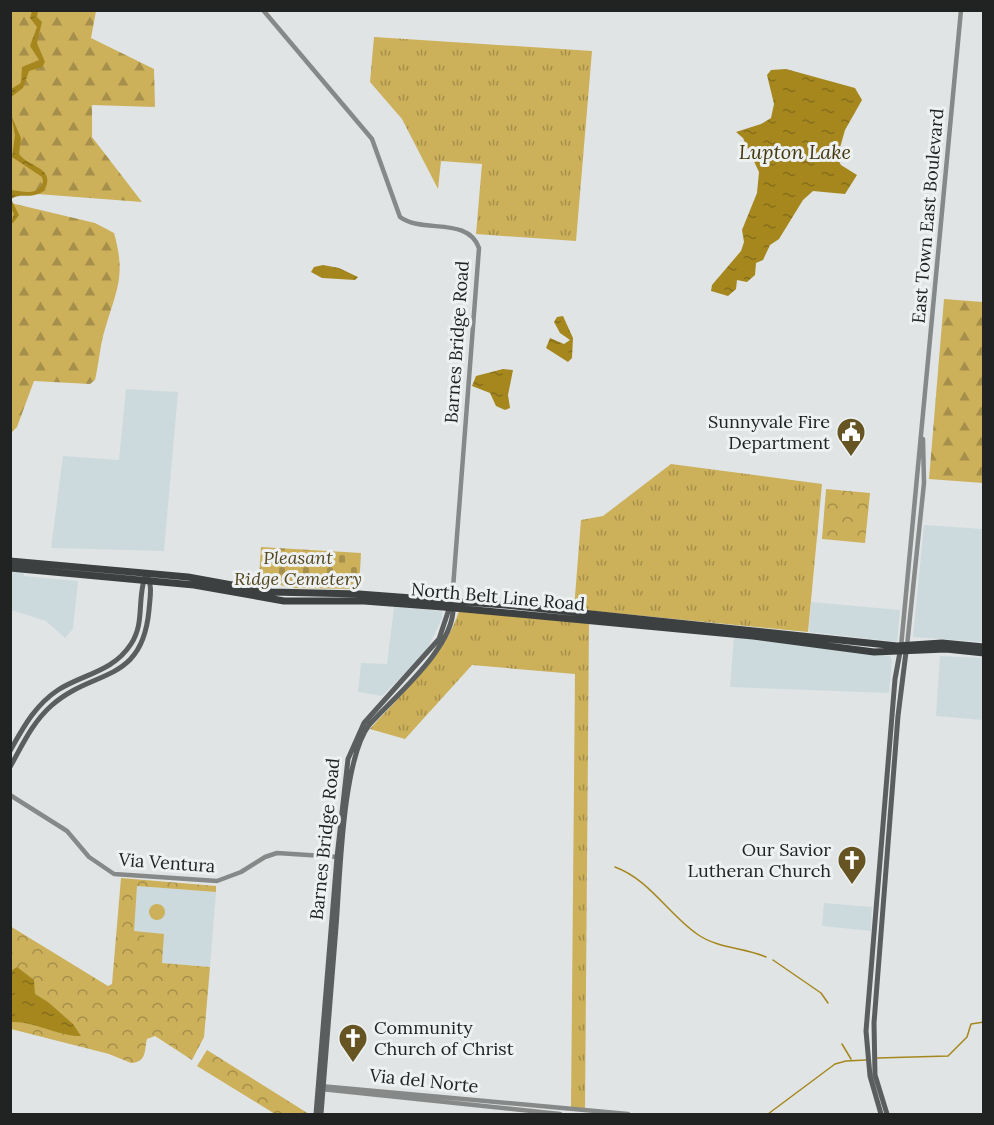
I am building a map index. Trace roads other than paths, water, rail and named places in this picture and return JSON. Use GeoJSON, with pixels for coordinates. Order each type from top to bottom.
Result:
{"type":"FeatureCollection","features":[{"type":"Feature","properties":{"kind":"main road","name":"North Belt Line Road"},"geometry":{"type":"LineString","coordinates":[[14,564],[109,572],[147,579],[209,580],[270,596],[376,599],[740,631],[843,645],[946,649],[984,653]]}},
{"type":"Feature","properties":{"kind":"main road"},"geometry":{"type":"LineString","coordinates":[[10,751],[27,721],[47,699],[65,686],[104,669],[127,649],[140,622],[147,579]]}},
{"type":"Feature","properties":{"kind":"main road"},"geometry":{"type":"LineString","coordinates":[[10,768],[34,725],[52,705],[70,693],[116,672],[133,655],[147,628],[147,579]]}},
{"type":"Feature","properties":{"kind":"main road","name":"Barnes Bridge Road"},"geometry":{"type":"LineString","coordinates":[[321,1114],[321,1087],[339,857],[353,760],[372,717],[440,646],[450,626],[452,606]]}},
{"type":"Feature","properties":{"kind":"main road","name":"North Belt Line Road"},"geometry":{"type":"LineString","coordinates":[[904,649],[942,643],[984,646]]}},
{"type":"Feature","properties":{"kind":"main road"},"geometry":{"type":"LineString","coordinates":[[881,1114],[870,1048],[879,875],[904,649]]}},
{"type":"Feature","properties":{"kind":"main road"},"geometry":{"type":"LineString","coordinates":[[870,1048],[886,876],[889,795]]}},
{"type":"Feature","properties":{"kind":"main road"},"geometry":{"type":"LineString","coordinates":[[879,875],[886,876]]}},
{"type":"Feature","properties":{"kind":"main road","name":"Barnes Bridge Road"},"geometry":{"type":"LineString","coordinates":[[316,1114],[321,1087]]}},
{"type":"Feature","properties":{"kind":"main road"},"geometry":{"type":"LineString","coordinates":[[876,1092],[887,1114]]}},
{"type":"Feature","properties":{"kind":"street","name":"Barnes Bridge Road"},"geometry":{"type":"LineString","coordinates":[[263,10],[372,139],[400,217],[418,225],[463,231],[475,238],[479,248],[452,606]]}},
{"type":"Feature","properties":{"kind":"street","name":"East Town East Boulevard"},"geometry":{"type":"LineString","coordinates":[[904,649],[907,580],[961,10]]}},
{"type":"Feature","properties":{"kind":"street","name":"East Town East Boulevard"},"geometry":{"type":"LineString","coordinates":[[904,649],[915,580],[919,536],[924,476],[923,424]]}},
{"type":"Feature","properties":{"kind":"street"},"geometry":{"type":"LineString","coordinates":[[911,536],[919,536]]}},
{"type":"Feature","properties":{"kind":"street"},"geometry":{"type":"LineString","coordinates":[[907,580],[915,580]]}},
{"type":"Feature","properties":{"kind":"street","name":"Via Ventura"},"geometry":{"type":"LineString","coordinates":[[10,795],[67,831],[89,857],[114,874],[217,881],[241,873],[265,857],[277,853],[339,857]]}},
{"type":"Feature","properties":{"kind":"street","name":"Via del Norte"},"geometry":{"type":"LineString","coordinates":[[321,1087],[560,1114]]}},
{"type":"Feature","properties":{"kind":"street","name":"Via del Norte"},"geometry":{"type":"LineString","coordinates":[[321,1087],[628,1114]]}},
{"type":"Feature","properties":{"kind":"water"},"geometry":{"type":"Polygon","coordinates":[[[32,11],[38,11],[37,17],[42,22],[37,43],[45,62],[42,67],[29,71],[23,88],[11,97],[11,89],[21,83],[22,67],[39,60],[30,46],[37,27],[30,18],[32,11]]]}},
{"type":"Feature","properties":{"kind":"water","name":"Lupton Lake"},"geometry":{"type":"Polygon","coordinates":[[[786,69],[855,88],[862,100],[845,130],[837,158],[841,165],[857,175],[845,194],[813,191],[803,200],[779,239],[770,245],[763,260],[756,263],[755,275],[747,282],[737,280],[736,289],[728,296],[711,291],[712,285],[741,251],[744,242],[742,230],[757,193],[759,172],[743,138],[736,132],[761,124],[771,118],[774,104],[767,75],[771,70],[786,69]]]}},
{"type":"Feature","properties":{"kind":"water"},"geometry":{"type":"Polygon","coordinates":[[[11,115],[21,138],[19,154],[44,172],[47,183],[44,191],[39,194],[11,199],[11,190],[25,192],[37,190],[43,182],[42,177],[12,157],[15,135],[11,115]]]}},
{"type":"Feature","properties":{"kind":"water"},"geometry":{"type":"Polygon","coordinates":[[[11,199],[19,215],[13,223],[11,223],[14,214],[11,199]]]}},
{"type":"Feature","properties":{"kind":"water"},"geometry":{"type":"Polygon","coordinates":[[[323,265],[339,268],[358,277],[355,280],[322,278],[311,272],[314,267],[323,265]]]}},
{"type":"Feature","properties":{"kind":"water"},"geometry":{"type":"Polygon","coordinates":[[[563,316],[573,338],[572,358],[568,362],[546,348],[550,338],[564,344],[570,340],[560,333],[554,322],[557,317],[563,316]]]}},
{"type":"Feature","properties":{"kind":"water"},"geometry":{"type":"Polygon","coordinates":[[[503,369],[513,370],[508,395],[510,408],[505,410],[496,406],[490,393],[472,386],[476,376],[503,369]]]}},
{"type":"Feature","properties":{"kind":"water"},"geometry":{"type":"Polygon","coordinates":[[[17,967],[34,980],[35,994],[73,1024],[81,1036],[11,1022],[11,971],[17,967]]]}},
{"type":"Feature","properties":{"kind":"waterway"},"geometry":{"type":"LineString","coordinates":[[615,867],[638,880],[686,926],[705,939],[766,957]]}},
{"type":"Feature","properties":{"kind":"waterway"},"geometry":{"type":"LineString","coordinates":[[773,960],[821,993],[828,1003]]}},
{"type":"Feature","properties":{"kind":"waterway"},"geometry":{"type":"LineString","coordinates":[[877,1058],[948,1056],[967,1037],[971,1024],[984,1022]]}},
{"type":"Feature","properties":{"kind":"waterway"},"geometry":{"type":"LineString","coordinates":[[842,1044],[851,1059]]}},
{"type":"Feature","properties":{"kind":"waterway"},"geometry":{"type":"LineString","coordinates":[[768,1114],[835,1064],[866,1060]]}},
{"type":"Feature","properties":{"kind":"place","name":"Sunnyvale Fire Department"},"geometry":{"type":"Point","coordinates":[851,458]}},
{"type":"Feature","properties":{"kind":"place","name":"Our Savior Lutheran Church"},"geometry":{"type":"Point","coordinates":[852,886]}},
{"type":"Feature","properties":{"kind":"place","name":"Community Church of Christ"},"geometry":{"type":"Point","coordinates":[353,1064]}},
{"type":"Feature","properties":{"kind":"park label","name":"Pleasant Ridge Cemetery"},"geometry":{"type":"Point","coordinates":[298,568]}}]}
